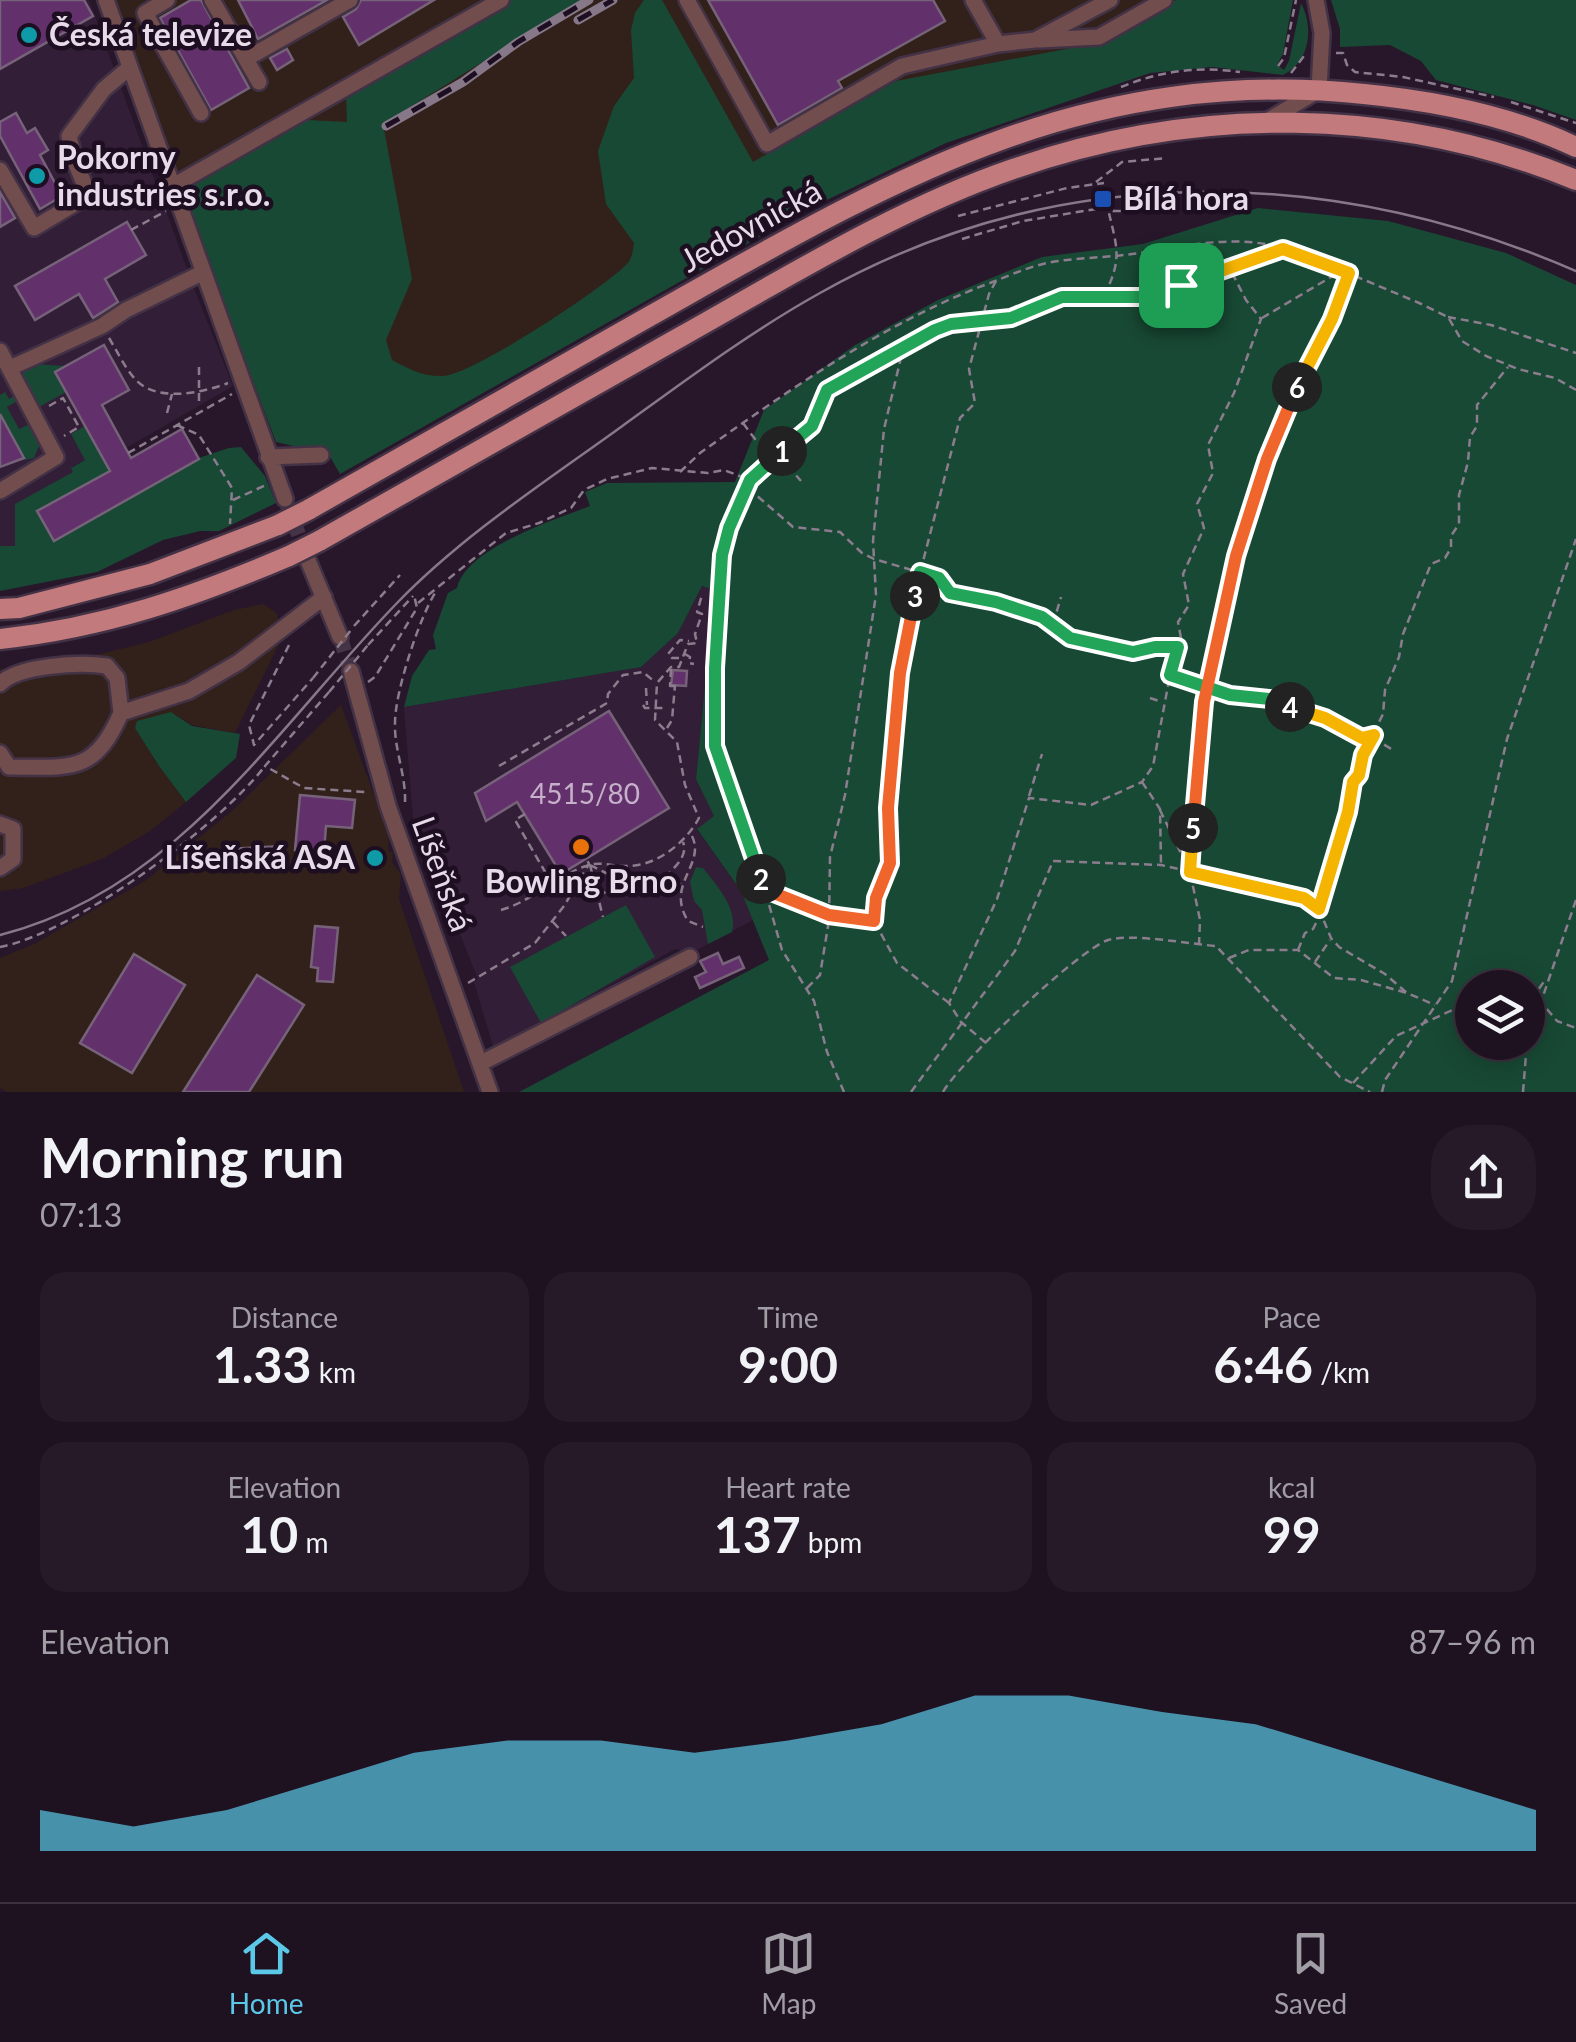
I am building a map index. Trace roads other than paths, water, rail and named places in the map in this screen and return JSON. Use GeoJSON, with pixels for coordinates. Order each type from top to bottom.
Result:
{"type":"FeatureCollection","features":[{"type":"Feature","properties":{"kind":"main road","name":"Jedovnická"},"geometry":{"type":"LineString","coordinates":[[0,609],[19,608],[137,578],[278,525],[832,214],[942,161],[1039,126],[1156,99],[1228,92],[1319,90],[1448,106],[1509,122],[1576,147]]}},
{"type":"Feature","properties":{"kind":"main road","name":"Jedovnická"},"geometry":{"type":"LineString","coordinates":[[0,640],[123,618],[198,595],[305,552],[804,267],[919,208],[1010,170],[1090,144],[1188,127],[1267,121],[1350,124],[1476,146],[1576,180]]}},
{"type":"Feature","properties":{"kind":"street"},"geometry":{"type":"LineString","coordinates":[[106,0],[285,499]]}},
{"type":"Feature","properties":{"kind":"street"},"geometry":{"type":"LineString","coordinates":[[167,0],[145,13],[200,114]]}},
{"type":"Feature","properties":{"kind":"street"},"geometry":{"type":"LineString","coordinates":[[212,0],[259,82]]}},
{"type":"Feature","properties":{"kind":"street"},"geometry":{"type":"LineString","coordinates":[[246,59],[350,0]]}},
{"type":"Feature","properties":{"kind":"street"},"geometry":{"type":"LineString","coordinates":[[168,180],[501,0]]}},
{"type":"Feature","properties":{"kind":"street"},"geometry":{"type":"LineString","coordinates":[[687,0],[767,144],[902,66],[998,44],[1099,37],[1164,0]]}},
{"type":"Feature","properties":{"kind":"street"},"geometry":{"type":"LineString","coordinates":[[973,0],[998,44]]}},
{"type":"Feature","properties":{"kind":"street"},"geometry":{"type":"LineString","coordinates":[[1035,40],[1110,0]]}},
{"type":"Feature","properties":{"kind":"street"},"geometry":{"type":"LineString","coordinates":[[1267,121],[1319,90],[1322,34],[1316,0]]}},
{"type":"Feature","properties":{"kind":"street"},"geometry":{"type":"LineString","coordinates":[[0,170],[34,228],[82,200],[86,188],[74,162],[69,136],[104,89],[130,68]]}},
{"type":"Feature","properties":{"kind":"street"},"geometry":{"type":"LineString","coordinates":[[10,368],[102,326],[202,272]]}},
{"type":"Feature","properties":{"kind":"street"},"geometry":{"type":"LineString","coordinates":[[0,351],[56,457],[0,491]]}},
{"type":"Feature","properties":{"kind":"street"},"geometry":{"type":"LineString","coordinates":[[268,457],[321,456]]}},
{"type":"Feature","properties":{"kind":"street"},"geometry":{"type":"LineString","coordinates":[[305,552],[324,598],[345,634]]}},
{"type":"Feature","properties":{"kind":"street"},"geometry":{"type":"LineString","coordinates":[[121,713],[189,690],[239,662],[324,598]]}},
{"type":"Feature","properties":{"kind":"street"},"geometry":{"type":"LineString","coordinates":[[0,684],[16,673],[88,663],[107,666],[117,678],[121,713],[109,740],[94,758],[74,764],[9,767],[0,754]]}},
{"type":"Feature","properties":{"kind":"street","name":"Líšeňská"},"geometry":{"type":"LineString","coordinates":[[354,678],[392,815],[490,1092]]}},
{"type":"Feature","properties":{"kind":"street"},"geometry":{"type":"LineString","coordinates":[[0,824],[13,829],[15,846],[13,859],[0,868]]}},
{"type":"Feature","properties":{"kind":"street"},"geometry":{"type":"LineString","coordinates":[[480,1063],[690,957]]}},
{"type":"Feature","properties":{"kind":"tunnel"},"geometry":{"type":"LineString","coordinates":[[285,499],[306,554]]}},
{"type":"Feature","properties":{"kind":"tunnel"},"geometry":{"type":"LineString","coordinates":[[340,637],[351,671]]}},
{"type":"Feature","properties":{"kind":"tram line"},"geometry":{"type":"LineString","coordinates":[[0,935],[63,913],[120,882],[172,843],[266,751],[397,603],[505,510],[769,324],[820,293],[911,249],[1004,218],[1099,199],[1195,192],[1291,196],[1388,211],[1483,236],[1576,271]]}},
{"type":"Feature","properties":{"kind":"railway"},"geometry":{"type":"LineString","coordinates":[[386,126],[463,82],[518,42],[589,0]]}},
{"type":"Feature","properties":{"kind":"railway"},"geometry":{"type":"LineString","coordinates":[[578,20],[613,0]]}},
{"type":"Feature","properties":{"kind":"place","name":"Česká televize"},"geometry":{"type":"Point","coordinates":[29,35]}},
{"type":"Feature","properties":{"kind":"place","name":"Pokorny industries s.r.o."},"geometry":{"type":"Point","coordinates":[37,176]}},
{"type":"Feature","properties":{"kind":"place","name":"Bílá hora"},"geometry":{"type":"Point","coordinates":[1103,199]}},
{"type":"Feature","properties":{"kind":"place","name":"Bowling Brno"},"geometry":{"type":"Point","coordinates":[581,847]}},
{"type":"Feature","properties":{"kind":"place","name":"Líšeňská ASA"},"geometry":{"type":"Point","coordinates":[375,858]}}]}
